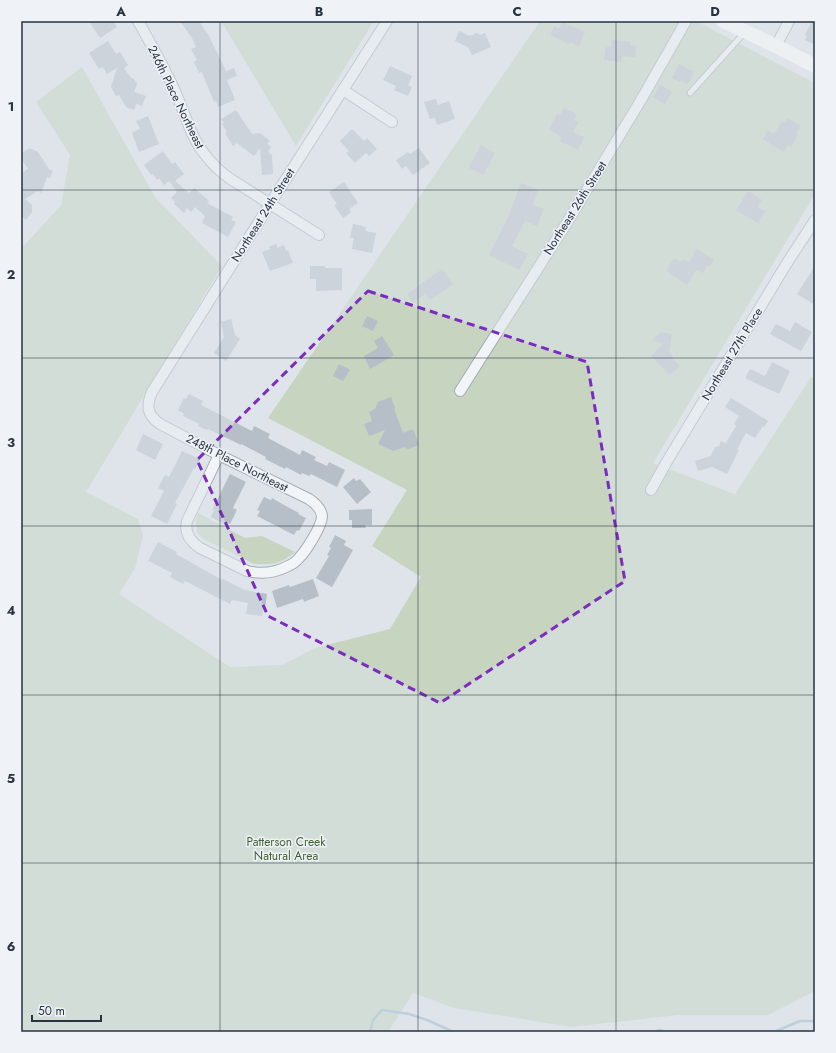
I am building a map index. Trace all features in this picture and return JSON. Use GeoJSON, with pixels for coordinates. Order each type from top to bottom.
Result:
{"type":"FeatureCollection","features":[{"type":"Feature","properties":{"kind":"street","name":"246th Place Northeast"},"geometry":{"type":"LineString","coordinates":[[138,21],[176,92],[198,143],[216,168],[229,178],[320,235]]}},
{"type":"Feature","properties":{"kind":"street","name":"Northeast 24th Street"},"geometry":{"type":"LineString","coordinates":[[150,413],[148,407],[152,392],[387,21]]}},
{"type":"Feature","properties":{"kind":"street","name":"Northeast 26th Street"},"geometry":{"type":"LineString","coordinates":[[460,392],[568,220],[641,100],[686,21]]}},
{"type":"Feature","properties":{"kind":"street"},"geometry":{"type":"LineString","coordinates":[[723,21],[815,66]]}},
{"type":"Feature","properties":{"kind":"street"},"geometry":{"type":"LineString","coordinates":[[776,46],[789,21]]}},
{"type":"Feature","properties":{"kind":"street"},"geometry":{"type":"LineString","coordinates":[[342,90],[392,122]]}},
{"type":"Feature","properties":{"kind":"street","name":"Northeast 27th Place"},"geometry":{"type":"LineString","coordinates":[[651,490],[787,263],[815,220]]}},
{"type":"Feature","properties":{"kind":"street","name":"248th Place Northeast"},"geometry":{"type":"LineString","coordinates":[[150,413],[153,419],[160,424],[309,499],[316,504],[322,515],[321,522],[298,560],[287,567],[267,573],[247,572],[200,548],[190,539],[187,532],[187,521],[219,455]]}},
{"type":"Feature","properties":{"kind":"lane"},"geometry":{"type":"LineString","coordinates":[[690,93],[746,32]]}},
{"type":"Feature","properties":{"kind":"highlighted area"},"geometry":{"type":"Polygon","coordinates":[[[368,291],[587,362],[625,581],[440,703],[268,616],[197,460],[368,291]]]}},
{"type":"Feature","properties":{"kind":"green space"},"geometry":{"type":"Polygon","coordinates":[[[221,21],[374,21],[296,146],[221,21]]]}},
{"type":"Feature","properties":{"kind":"green space","name":"Patterson Creek Natural Area"},"geometry":{"type":"Polygon","coordinates":[[[540,21],[696,21],[815,83],[815,194],[653,463],[735,494],[811,377],[815,378],[815,991],[768,1015],[679,1015],[571,1027],[454,1008],[413,993],[388,1032],[21,1032],[21,249],[61,205],[70,155],[36,102],[82,67],[155,197],[222,266],[86,492],[138,519],[143,536],[135,568],[119,594],[230,667],[282,665],[315,648],[390,629],[421,577],[372,546],[407,490],[268,418],[540,21]]]}},
{"type":"Feature","properties":{"kind":"green space"},"geometry":{"type":"Polygon","coordinates":[[[198,513],[245,538],[262,536],[295,552],[276,563],[254,564],[203,539],[197,532],[196,520],[198,513]]]}},
{"type":"Feature","properties":{"kind":"building"},"geometry":{"type":"Polygon","coordinates":[[[89,21],[113,21],[117,27],[100,38],[89,21]]]}},
{"type":"Feature","properties":{"kind":"building"},"geometry":{"type":"Polygon","coordinates":[[[180,21],[199,21],[209,36],[226,71],[234,68],[237,76],[227,80],[235,100],[218,107],[216,101],[214,102],[202,72],[199,73],[194,62],[197,60],[191,49],[196,47],[192,38],[180,21]]]}},
{"type":"Feature","properties":{"kind":"building"},"geometry":{"type":"Polygon","coordinates":[[[812,21],[815,21],[815,45],[805,40],[807,36],[805,35],[812,21]]]}},
{"type":"Feature","properties":{"kind":"building"},"geometry":{"type":"Polygon","coordinates":[[[562,22],[585,32],[579,46],[570,42],[569,44],[550,35],[554,26],[559,29],[562,22]]]}},
{"type":"Feature","properties":{"kind":"building"},"geometry":{"type":"Polygon","coordinates":[[[459,31],[470,36],[477,33],[480,35],[485,33],[491,47],[472,55],[468,47],[455,41],[459,31]]]}},
{"type":"Feature","properties":{"kind":"building"},"geometry":{"type":"Polygon","coordinates":[[[612,40],[631,42],[630,45],[636,46],[635,57],[622,56],[621,62],[604,60],[606,47],[611,47],[612,40]]]}},
{"type":"Feature","properties":{"kind":"building"},"geometry":{"type":"Polygon","coordinates":[[[108,41],[116,54],[120,52],[128,65],[124,68],[137,84],[134,92],[146,96],[142,106],[136,104],[134,110],[126,107],[119,95],[116,96],[111,87],[117,68],[107,74],[103,67],[99,69],[89,53],[108,41]]]}},
{"type":"Feature","properties":{"kind":"building"},"geometry":{"type":"Polygon","coordinates":[[[679,64],[694,72],[688,84],[681,80],[680,82],[672,78],[679,64]]]}},
{"type":"Feature","properties":{"kind":"building"},"geometry":{"type":"Polygon","coordinates":[[[390,66],[412,76],[408,85],[412,87],[408,96],[394,90],[396,86],[383,80],[390,66]]]}},
{"type":"Feature","properties":{"kind":"building"},"geometry":{"type":"Polygon","coordinates":[[[660,85],[672,92],[665,104],[653,97],[660,85]]]}},
{"type":"Feature","properties":{"kind":"building"},"geometry":{"type":"Polygon","coordinates":[[[436,99],[438,105],[449,101],[455,119],[437,125],[435,118],[430,119],[424,102],[436,99]]]}},
{"type":"Feature","properties":{"kind":"building"},"geometry":{"type":"Polygon","coordinates":[[[564,108],[577,114],[574,120],[578,122],[573,132],[584,137],[578,150],[560,141],[562,138],[559,135],[549,130],[557,114],[560,115],[564,108]]]}},
{"type":"Feature","properties":{"kind":"building"},"geometry":{"type":"Polygon","coordinates":[[[236,110],[252,134],[260,133],[270,141],[267,144],[271,147],[268,152],[272,155],[273,174],[262,175],[260,148],[254,156],[237,143],[233,146],[225,133],[227,132],[221,119],[236,110]]]}},
{"type":"Feature","properties":{"kind":"building"},"geometry":{"type":"Polygon","coordinates":[[[148,116],[159,144],[139,152],[132,133],[140,129],[136,121],[148,116]]]}},
{"type":"Feature","properties":{"kind":"building"},"geometry":{"type":"Polygon","coordinates":[[[788,118],[800,126],[796,133],[798,135],[791,147],[788,145],[783,152],[763,139],[768,130],[774,134],[782,121],[785,123],[788,118]]]}},
{"type":"Feature","properties":{"kind":"building"},"geometry":{"type":"Polygon","coordinates":[[[352,129],[364,141],[367,138],[377,149],[369,156],[366,153],[355,163],[346,153],[349,151],[340,141],[352,129]]]}},
{"type":"Feature","properties":{"kind":"building"},"geometry":{"type":"Polygon","coordinates":[[[481,145],[495,153],[483,175],[469,168],[481,145]]]}},
{"type":"Feature","properties":{"kind":"building"},"geometry":{"type":"Polygon","coordinates":[[[30,148],[38,152],[49,169],[53,171],[50,178],[47,177],[41,193],[38,191],[25,199],[32,205],[32,212],[26,220],[21,215],[21,177],[23,172],[28,169],[21,158],[21,153],[30,148]]]}},
{"type":"Feature","properties":{"kind":"building"},"geometry":{"type":"Polygon","coordinates":[[[419,148],[430,163],[413,175],[406,166],[402,169],[396,160],[408,152],[410,154],[419,148]]]}},
{"type":"Feature","properties":{"kind":"building"},"geometry":{"type":"Polygon","coordinates":[[[163,151],[172,164],[175,162],[184,174],[175,181],[189,193],[194,188],[209,201],[207,203],[233,217],[231,220],[236,222],[228,237],[202,223],[205,216],[195,207],[191,212],[187,208],[184,213],[174,204],[175,202],[171,198],[177,192],[169,181],[164,185],[159,178],[157,180],[153,174],[151,175],[144,165],[163,151]]]}},
{"type":"Feature","properties":{"kind":"building"},"geometry":{"type":"Polygon","coordinates":[[[344,182],[358,203],[349,209],[351,212],[343,218],[334,205],[337,204],[329,192],[344,182]]]}},
{"type":"Feature","properties":{"kind":"building"},"geometry":{"type":"Polygon","coordinates":[[[521,183],[538,190],[532,205],[544,209],[537,226],[525,221],[512,246],[528,254],[519,270],[489,255],[509,215],[521,183]]]}},
{"type":"Feature","properties":{"kind":"building"},"geometry":{"type":"Polygon","coordinates":[[[748,191],[762,200],[757,207],[765,211],[758,223],[736,210],[748,191]]]}},
{"type":"Feature","properties":{"kind":"building"},"geometry":{"type":"Polygon","coordinates":[[[353,224],[366,227],[365,231],[376,233],[372,253],[352,249],[354,238],[350,238],[353,224]]]}},
{"type":"Feature","properties":{"kind":"building"},"geometry":{"type":"Polygon","coordinates":[[[276,244],[277,248],[284,245],[286,251],[288,250],[293,263],[270,271],[262,252],[270,249],[269,247],[276,244]]]}},
{"type":"Feature","properties":{"kind":"building"},"geometry":{"type":"Polygon","coordinates":[[[697,249],[714,260],[710,266],[708,265],[703,273],[696,270],[687,285],[666,271],[674,258],[681,262],[683,259],[689,262],[697,249]]]}},
{"type":"Feature","properties":{"kind":"building"},"geometry":{"type":"Polygon","coordinates":[[[310,266],[342,268],[342,290],[316,291],[316,279],[310,279],[310,266]]]}},
{"type":"Feature","properties":{"kind":"building"},"geometry":{"type":"Polygon","coordinates":[[[815,266],[815,305],[797,294],[815,266]]]}},
{"type":"Feature","properties":{"kind":"building"},"geometry":{"type":"Polygon","coordinates":[[[442,269],[453,284],[430,300],[425,294],[413,302],[407,294],[442,269]]]}},
{"type":"Feature","properties":{"kind":"building"},"geometry":{"type":"Polygon","coordinates":[[[367,316],[378,321],[373,331],[362,326],[367,316]]]}},
{"type":"Feature","properties":{"kind":"building"},"geometry":{"type":"Polygon","coordinates":[[[231,319],[235,335],[240,339],[226,361],[214,353],[224,337],[221,322],[231,319]]]}},
{"type":"Feature","properties":{"kind":"building"},"geometry":{"type":"Polygon","coordinates":[[[795,322],[812,332],[801,351],[770,334],[776,324],[790,331],[795,322]]]}},
{"type":"Feature","properties":{"kind":"building"},"geometry":{"type":"Polygon","coordinates":[[[661,332],[672,334],[669,352],[680,366],[670,375],[651,356],[664,343],[651,341],[661,332]]]}},
{"type":"Feature","properties":{"kind":"building"},"geometry":{"type":"Polygon","coordinates":[[[382,336],[394,355],[370,369],[364,356],[378,348],[374,341],[382,336]]]}},
{"type":"Feature","properties":{"kind":"building"},"geometry":{"type":"Polygon","coordinates":[[[772,362],[790,371],[779,394],[745,378],[750,369],[765,376],[772,362]]]}},
{"type":"Feature","properties":{"kind":"building"},"geometry":{"type":"Polygon","coordinates":[[[339,364],[350,370],[343,381],[333,376],[339,364]]]}},
{"type":"Feature","properties":{"kind":"building"},"geometry":{"type":"Polygon","coordinates":[[[189,394],[203,401],[201,405],[252,431],[254,426],[270,434],[268,438],[300,455],[302,450],[316,457],[314,460],[327,466],[329,462],[345,470],[337,487],[311,474],[309,476],[302,473],[301,475],[286,467],[285,469],[241,444],[198,426],[199,424],[183,416],[184,414],[178,410],[184,398],[186,399],[189,394]]]}},
{"type":"Feature","properties":{"kind":"building"},"geometry":{"type":"Polygon","coordinates":[[[391,397],[403,433],[413,429],[419,445],[408,449],[404,447],[393,451],[378,444],[385,430],[369,436],[364,424],[372,421],[369,412],[375,409],[378,402],[391,397]]]}},
{"type":"Feature","properties":{"kind":"building"},"geometry":{"type":"Polygon","coordinates":[[[731,398],[768,421],[755,438],[746,433],[737,449],[739,450],[727,474],[712,467],[698,471],[695,461],[711,456],[715,447],[719,446],[721,441],[726,443],[736,426],[734,424],[739,416],[725,407],[731,398]]]}},
{"type":"Feature","properties":{"kind":"building"},"geometry":{"type":"Polygon","coordinates":[[[143,434],[163,444],[155,460],[136,450],[143,434]]]}},
{"type":"Feature","properties":{"kind":"building"},"geometry":{"type":"Polygon","coordinates":[[[182,451],[200,459],[175,503],[177,504],[167,524],[151,516],[164,491],[158,488],[165,475],[169,477],[182,451]]]}},
{"type":"Feature","properties":{"kind":"building"},"geometry":{"type":"Polygon","coordinates":[[[230,474],[246,482],[233,508],[237,510],[230,524],[225,522],[224,524],[211,517],[214,510],[212,510],[230,474]]]}},
{"type":"Feature","properties":{"kind":"building"},"geometry":{"type":"Polygon","coordinates":[[[354,478],[356,481],[360,479],[371,492],[357,504],[343,487],[354,478]]]}},
{"type":"Feature","properties":{"kind":"building"},"geometry":{"type":"Polygon","coordinates":[[[264,497],[271,500],[272,498],[306,518],[299,531],[297,530],[294,535],[257,516],[260,511],[257,510],[264,497]]]}},
{"type":"Feature","properties":{"kind":"building"},"geometry":{"type":"Polygon","coordinates":[[[372,509],[372,525],[365,525],[366,528],[352,528],[352,520],[349,520],[349,510],[372,509]]]}},
{"type":"Feature","properties":{"kind":"building"},"geometry":{"type":"Polygon","coordinates":[[[335,535],[346,541],[344,545],[353,550],[332,587],[316,578],[329,556],[327,555],[331,548],[329,547],[335,535]]]}},
{"type":"Feature","properties":{"kind":"building"},"geometry":{"type":"Polygon","coordinates":[[[158,542],[222,580],[223,579],[245,590],[267,594],[265,610],[263,610],[262,616],[246,614],[248,603],[232,600],[230,604],[185,581],[183,584],[170,577],[172,573],[148,561],[158,542]]]}},
{"type":"Feature","properties":{"kind":"building"},"geometry":{"type":"Polygon","coordinates":[[[313,579],[319,596],[304,602],[303,599],[277,608],[272,591],[289,585],[290,587],[313,579]]]}},
{"type":"Feature","properties":{"kind":"waterway"},"geometry":{"type":"LineString","coordinates":[[370,1032],[373,1020],[382,1010],[409,1014],[454,1032]]}},
{"type":"Feature","properties":{"kind":"waterway"},"geometry":{"type":"LineString","coordinates":[[774,1032],[800,1021],[815,1021]]}},
{"type":"Feature","properties":{"kind":"waterway"},"geometry":{"type":"LineString","coordinates":[[654,1032],[659,1030],[665,1032]]}}]}
